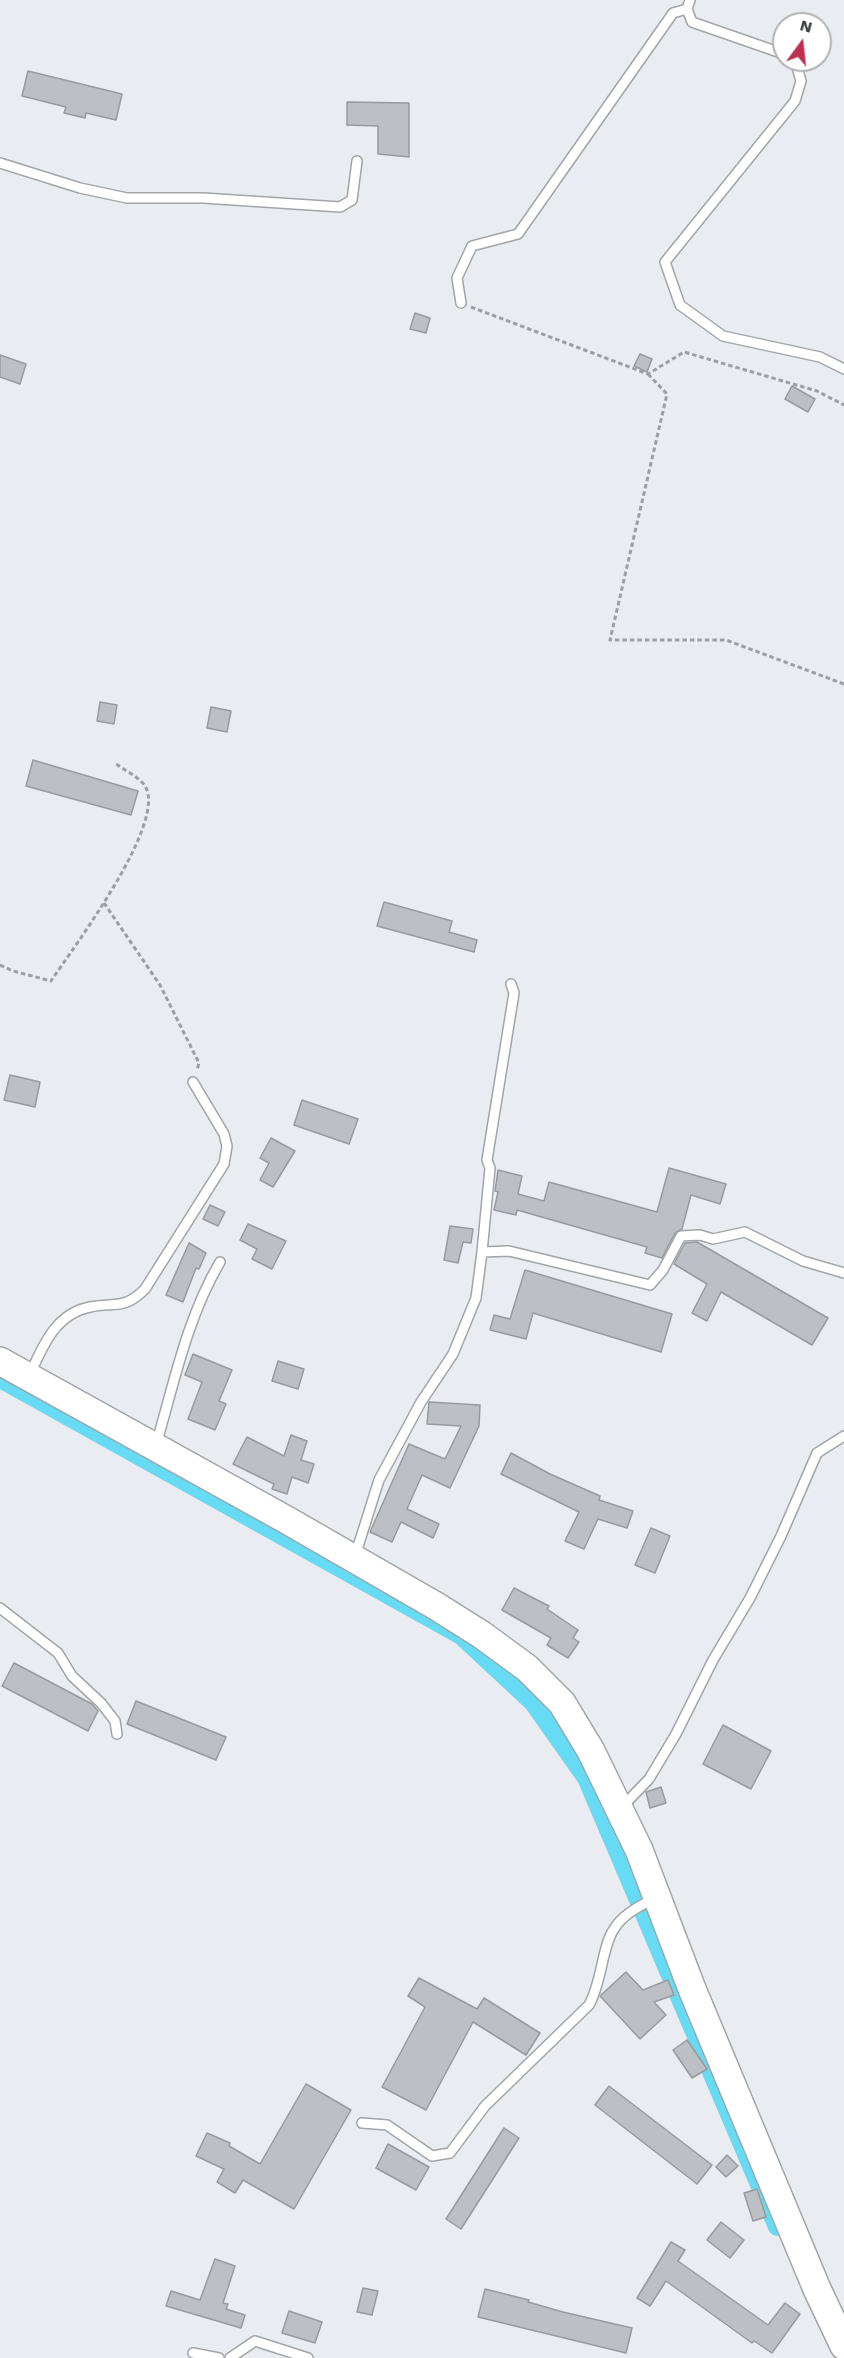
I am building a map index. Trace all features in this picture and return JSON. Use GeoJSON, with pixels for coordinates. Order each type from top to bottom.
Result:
{"type":"FeatureCollection","features":[{"type":"Feature","properties":{"kind":"street"},"geometry":{"type":"LineString","coordinates":[[0,1361],[354,1558],[482,1635],[527,1668],[562,1703],[591,1751],[620,1808],[692,1989],[817,2289],[844,2346]]}},
{"type":"Feature","properties":{"kind":"lane"},"geometry":{"type":"LineString","coordinates":[[461,303],[457,278],[472,246],[519,234],[673,14],[689,5],[692,22],[772,50]]}},
{"type":"Feature","properties":{"kind":"lane"},"geometry":{"type":"LineString","coordinates":[[798,72],[801,81],[795,101],[665,262],[680,305],[723,336],[820,357],[844,369]]}},
{"type":"Feature","properties":{"kind":"lane"},"geometry":{"type":"LineString","coordinates":[[0,163],[80,188],[127,198],[203,198],[340,207],[352,200],[357,161]]}},
{"type":"Feature","properties":{"kind":"lane"},"geometry":{"type":"LineString","coordinates":[[354,1558],[379,1480],[457,1345],[476,1298],[490,1168],[487,1160],[513,993],[511,984]]}},
{"type":"Feature","properties":{"kind":"lane"},"geometry":{"type":"LineString","coordinates":[[29,1377],[49,1334],[63,1321],[89,1307],[126,1304],[145,1289],[224,1164],[227,1146],[224,1134],[193,1082]]}},
{"type":"Feature","properties":{"kind":"lane"},"geometry":{"type":"LineString","coordinates":[[482,1252],[509,1251],[598,1275],[650,1285],[663,1270],[681,1236],[713,1239],[745,1232],[803,1262],[844,1273]]}},
{"type":"Feature","properties":{"kind":"lane"},"geometry":{"type":"LineString","coordinates":[[156,1447],[193,1320],[208,1282],[220,1262]]}},
{"type":"Feature","properties":{"kind":"lane"},"geometry":{"type":"LineString","coordinates":[[620,1808],[650,1779],[676,1734],[713,1660],[755,1588],[817,1453],[844,1436]]}},
{"type":"Feature","properties":{"kind":"lane"},"geometry":{"type":"LineString","coordinates":[[0,1608],[58,1653],[72,1676],[115,1721],[117,1734]]}},
{"type":"Feature","properties":{"kind":"lane"},"geometry":{"type":"LineString","coordinates":[[362,2123],[387,2125],[432,2156],[450,2153],[485,2106],[589,2005],[597,1991],[613,1930],[631,1911],[657,1897]]}},
{"type":"Feature","properties":{"kind":"lane"},"geometry":{"type":"LineString","coordinates":[[230,2358],[255,2341],[308,2358]]}},
{"type":"Feature","properties":{"kind":"lane"},"geometry":{"type":"LineString","coordinates":[[193,2353],[219,2358]]}},
{"type":"Feature","properties":{"kind":"path"},"geometry":{"type":"LineString","coordinates":[[461,303],[648,374],[667,394],[610,640],[726,640],[844,684]]}},
{"type":"Feature","properties":{"kind":"path"},"geometry":{"type":"LineString","coordinates":[[648,374],[684,352],[817,391],[844,405]]}},
{"type":"Feature","properties":{"kind":"path"},"geometry":{"type":"LineString","coordinates":[[0,964],[13,971],[51,981],[104,903],[142,835],[150,803],[144,786],[115,763]]}},
{"type":"Feature","properties":{"kind":"path"},"geometry":{"type":"LineString","coordinates":[[104,903],[160,985],[199,1063],[193,1082]]}},
{"type":"Feature","properties":{"kind":"building"},"geometry":{"type":"Polygon","coordinates":[[[28,71],[122,94],[116,120],[86,113],[85,118],[64,113],[66,107],[22,96],[28,71]]]}},
{"type":"Feature","properties":{"kind":"building"},"geometry":{"type":"Polygon","coordinates":[[[347,102],[409,103],[409,157],[378,154],[378,126],[347,125],[347,102]]]}},
{"type":"Feature","properties":{"kind":"building"},"geometry":{"type":"Polygon","coordinates":[[[415,313],[430,318],[426,333],[410,329],[415,313]]]}},
{"type":"Feature","properties":{"kind":"building"},"geometry":{"type":"Polygon","coordinates":[[[640,354],[652,359],[647,372],[634,366],[640,354]]]}},
{"type":"Feature","properties":{"kind":"building"},"geometry":{"type":"Polygon","coordinates":[[[0,355],[26,364],[20,384],[0,377],[0,355]]]}},
{"type":"Feature","properties":{"kind":"building"},"geometry":{"type":"Polygon","coordinates":[[[792,386],[815,399],[808,412],[785,399],[792,386]]]}},
{"type":"Feature","properties":{"kind":"building"},"geometry":{"type":"Polygon","coordinates":[[[100,702],[117,705],[114,724],[97,721],[100,702]]]}},
{"type":"Feature","properties":{"kind":"building"},"geometry":{"type":"Polygon","coordinates":[[[211,707],[231,711],[227,732],[207,728],[211,707]]]}},
{"type":"Feature","properties":{"kind":"building"},"geometry":{"type":"Polygon","coordinates":[[[33,760],[138,791],[131,815],[26,786],[33,760]]]}},
{"type":"Feature","properties":{"kind":"building"},"geometry":{"type":"Polygon","coordinates":[[[384,902],[452,921],[449,932],[477,940],[474,952],[377,926],[384,902]]]}},
{"type":"Feature","properties":{"kind":"building"},"geometry":{"type":"Polygon","coordinates":[[[10,1075],[40,1082],[35,1107],[4,1100],[10,1075]]]}},
{"type":"Feature","properties":{"kind":"building"},"geometry":{"type":"Polygon","coordinates":[[[302,1100],[358,1119],[349,1144],[294,1125],[302,1100]]]}},
{"type":"Feature","properties":{"kind":"building"},"geometry":{"type":"Polygon","coordinates":[[[271,1138],[295,1151],[273,1187],[260,1180],[269,1163],[260,1158],[271,1138]]]}},
{"type":"Feature","properties":{"kind":"building"},"geometry":{"type":"Polygon","coordinates":[[[669,1168],[726,1184],[720,1204],[691,1195],[682,1229],[675,1233],[662,1258],[645,1253],[647,1247],[517,1210],[516,1215],[494,1210],[498,1192],[495,1191],[498,1170],[522,1176],[518,1194],[544,1201],[549,1182],[657,1212],[669,1168]]]}},
{"type":"Feature","properties":{"kind":"building"},"geometry":{"type":"Polygon","coordinates":[[[210,1205],[225,1212],[218,1226],[203,1219],[210,1205]]]}},
{"type":"Feature","properties":{"kind":"building"},"geometry":{"type":"Polygon","coordinates":[[[248,1224],[286,1241],[272,1269],[252,1259],[257,1249],[240,1240],[248,1224]]]}},
{"type":"Feature","properties":{"kind":"building"},"geometry":{"type":"Polygon","coordinates":[[[450,1226],[473,1229],[471,1243],[463,1242],[458,1263],[444,1260],[450,1226]]]}},
{"type":"Feature","properties":{"kind":"building"},"geometry":{"type":"Polygon","coordinates":[[[697,1242],[828,1318],[812,1345],[721,1292],[707,1321],[692,1313],[707,1284],[674,1264],[685,1243],[697,1242]]]}},
{"type":"Feature","properties":{"kind":"building"},"geometry":{"type":"Polygon","coordinates":[[[189,1243],[206,1253],[199,1269],[196,1268],[183,1302],[166,1295],[189,1243]]]}},
{"type":"Feature","properties":{"kind":"building"},"geometry":{"type":"Polygon","coordinates":[[[525,1270],[672,1314],[661,1352],[533,1313],[526,1339],[490,1330],[494,1315],[510,1319],[525,1270]]]}},
{"type":"Feature","properties":{"kind":"building"},"geometry":{"type":"Polygon","coordinates":[[[193,1354],[232,1370],[219,1401],[226,1404],[215,1430],[188,1419],[202,1382],[185,1375],[193,1354]]]}},
{"type":"Feature","properties":{"kind":"building"},"geometry":{"type":"Polygon","coordinates":[[[278,1361],[304,1369],[298,1389],[272,1381],[278,1361]]]}},
{"type":"Feature","properties":{"kind":"building"},"geometry":{"type":"Polygon","coordinates":[[[429,1402],[480,1405],[479,1426],[450,1488],[422,1475],[407,1509],[439,1524],[433,1538],[401,1522],[392,1542],[370,1532],[409,1444],[445,1459],[461,1426],[427,1424],[429,1402]]]}},
{"type":"Feature","properties":{"kind":"building"},"geometry":{"type":"Polygon","coordinates":[[[291,1435],[307,1441],[301,1460],[314,1464],[308,1483],[292,1477],[287,1494],[272,1489],[274,1484],[233,1464],[247,1437],[284,1456],[291,1435]]]}},
{"type":"Feature","properties":{"kind":"building"},"geometry":{"type":"Polygon","coordinates":[[[511,1453],[550,1474],[600,1496],[599,1500],[633,1511],[627,1528],[598,1519],[584,1549],[565,1541],[579,1512],[501,1474],[511,1453]]]}},
{"type":"Feature","properties":{"kind":"building"},"geometry":{"type":"Polygon","coordinates":[[[651,1528],[670,1536],[655,1573],[635,1565],[651,1528]]]}},
{"type":"Feature","properties":{"kind":"building"},"geometry":{"type":"Polygon","coordinates":[[[514,1588],[549,1606],[547,1609],[578,1630],[573,1638],[579,1642],[568,1658],[547,1645],[551,1638],[502,1610],[514,1588]]]}},
{"type":"Feature","properties":{"kind":"building"},"geometry":{"type":"Polygon","coordinates":[[[14,1663],[92,1704],[98,1711],[88,1731],[2,1686],[14,1663]]]}},
{"type":"Feature","properties":{"kind":"building"},"geometry":{"type":"Polygon","coordinates":[[[136,1701],[226,1737],[216,1760],[127,1724],[136,1701]]]}},
{"type":"Feature","properties":{"kind":"building"},"geometry":{"type":"Polygon","coordinates":[[[723,1725],[771,1751],[751,1789],[703,1764],[723,1725]]]}},
{"type":"Feature","properties":{"kind":"building"},"geometry":{"type":"Polygon","coordinates":[[[661,1787],[666,1803],[650,1808],[646,1792],[661,1787]]]}},
{"type":"Feature","properties":{"kind":"building"},"geometry":{"type":"Polygon","coordinates":[[[626,1972],[643,1990],[668,1980],[674,1995],[654,2002],[666,2015],[640,2039],[600,1996],[626,1972]]]}},
{"type":"Feature","properties":{"kind":"building"},"geometry":{"type":"Polygon","coordinates":[[[419,1978],[477,2009],[484,1998],[540,2033],[526,2055],[473,2022],[426,2110],[382,2087],[425,2007],[408,1996],[419,1978]]]}},
{"type":"Feature","properties":{"kind":"building"},"geometry":{"type":"Polygon","coordinates":[[[687,2040],[707,2069],[692,2078],[673,2050],[687,2040]]]}},
{"type":"Feature","properties":{"kind":"building"},"geometry":{"type":"Polygon","coordinates":[[[306,2084],[351,2110],[294,2209],[243,2180],[235,2193],[217,2182],[224,2169],[196,2156],[207,2133],[230,2143],[229,2146],[260,2164],[306,2084]]]}},
{"type":"Feature","properties":{"kind":"building"},"geometry":{"type":"Polygon","coordinates":[[[609,2086],[712,2165],[697,2184],[595,2105],[609,2086]]]}},
{"type":"Feature","properties":{"kind":"building"},"geometry":{"type":"Polygon","coordinates":[[[504,2128],[519,2138],[461,2229],[446,2219],[504,2128]]]}},
{"type":"Feature","properties":{"kind":"building"},"geometry":{"type":"Polygon","coordinates":[[[388,2144],[429,2167],[416,2190],[376,2168],[388,2144]]]}},
{"type":"Feature","properties":{"kind":"building"},"geometry":{"type":"Polygon","coordinates":[[[727,2155],[738,2166],[726,2177],[716,2167],[727,2155]]]}},
{"type":"Feature","properties":{"kind":"building"},"geometry":{"type":"Polygon","coordinates":[[[757,2189],[766,2217],[753,2221],[744,2193],[757,2189]]]}},
{"type":"Feature","properties":{"kind":"building"},"geometry":{"type":"Polygon","coordinates":[[[721,2222],[744,2240],[730,2258],[707,2240],[721,2222]]]}},
{"type":"Feature","properties":{"kind":"building"},"geometry":{"type":"Polygon","coordinates":[[[671,2242],[685,2250],[678,2261],[768,2325],[785,2303],[800,2314],[772,2353],[754,2341],[752,2343],[666,2281],[650,2306],[637,2298],[671,2242]]]}},
{"type":"Feature","properties":{"kind":"building"},"geometry":{"type":"Polygon","coordinates":[[[215,2259],[235,2266],[223,2303],[228,2304],[226,2309],[245,2315],[241,2328],[166,2306],[171,2291],[200,2300],[215,2259]]]}},
{"type":"Feature","properties":{"kind":"building"},"geometry":{"type":"Polygon","coordinates":[[[363,2288],[378,2291],[372,2315],[357,2312],[363,2288]]]}},
{"type":"Feature","properties":{"kind":"building"},"geometry":{"type":"Polygon","coordinates":[[[485,2289],[529,2300],[528,2302],[563,2312],[632,2328],[626,2353],[478,2317],[485,2289]]]}},
{"type":"Feature","properties":{"kind":"building"},"geometry":{"type":"Polygon","coordinates":[[[289,2311],[322,2322],[315,2343],[282,2333],[289,2311]]]}},
{"type":"Feature","properties":{"kind":"waterway"},"geometry":{"type":"LineString","coordinates":[[0,1379],[461,1636],[533,1703],[586,1778],[777,2227]]}}]}
